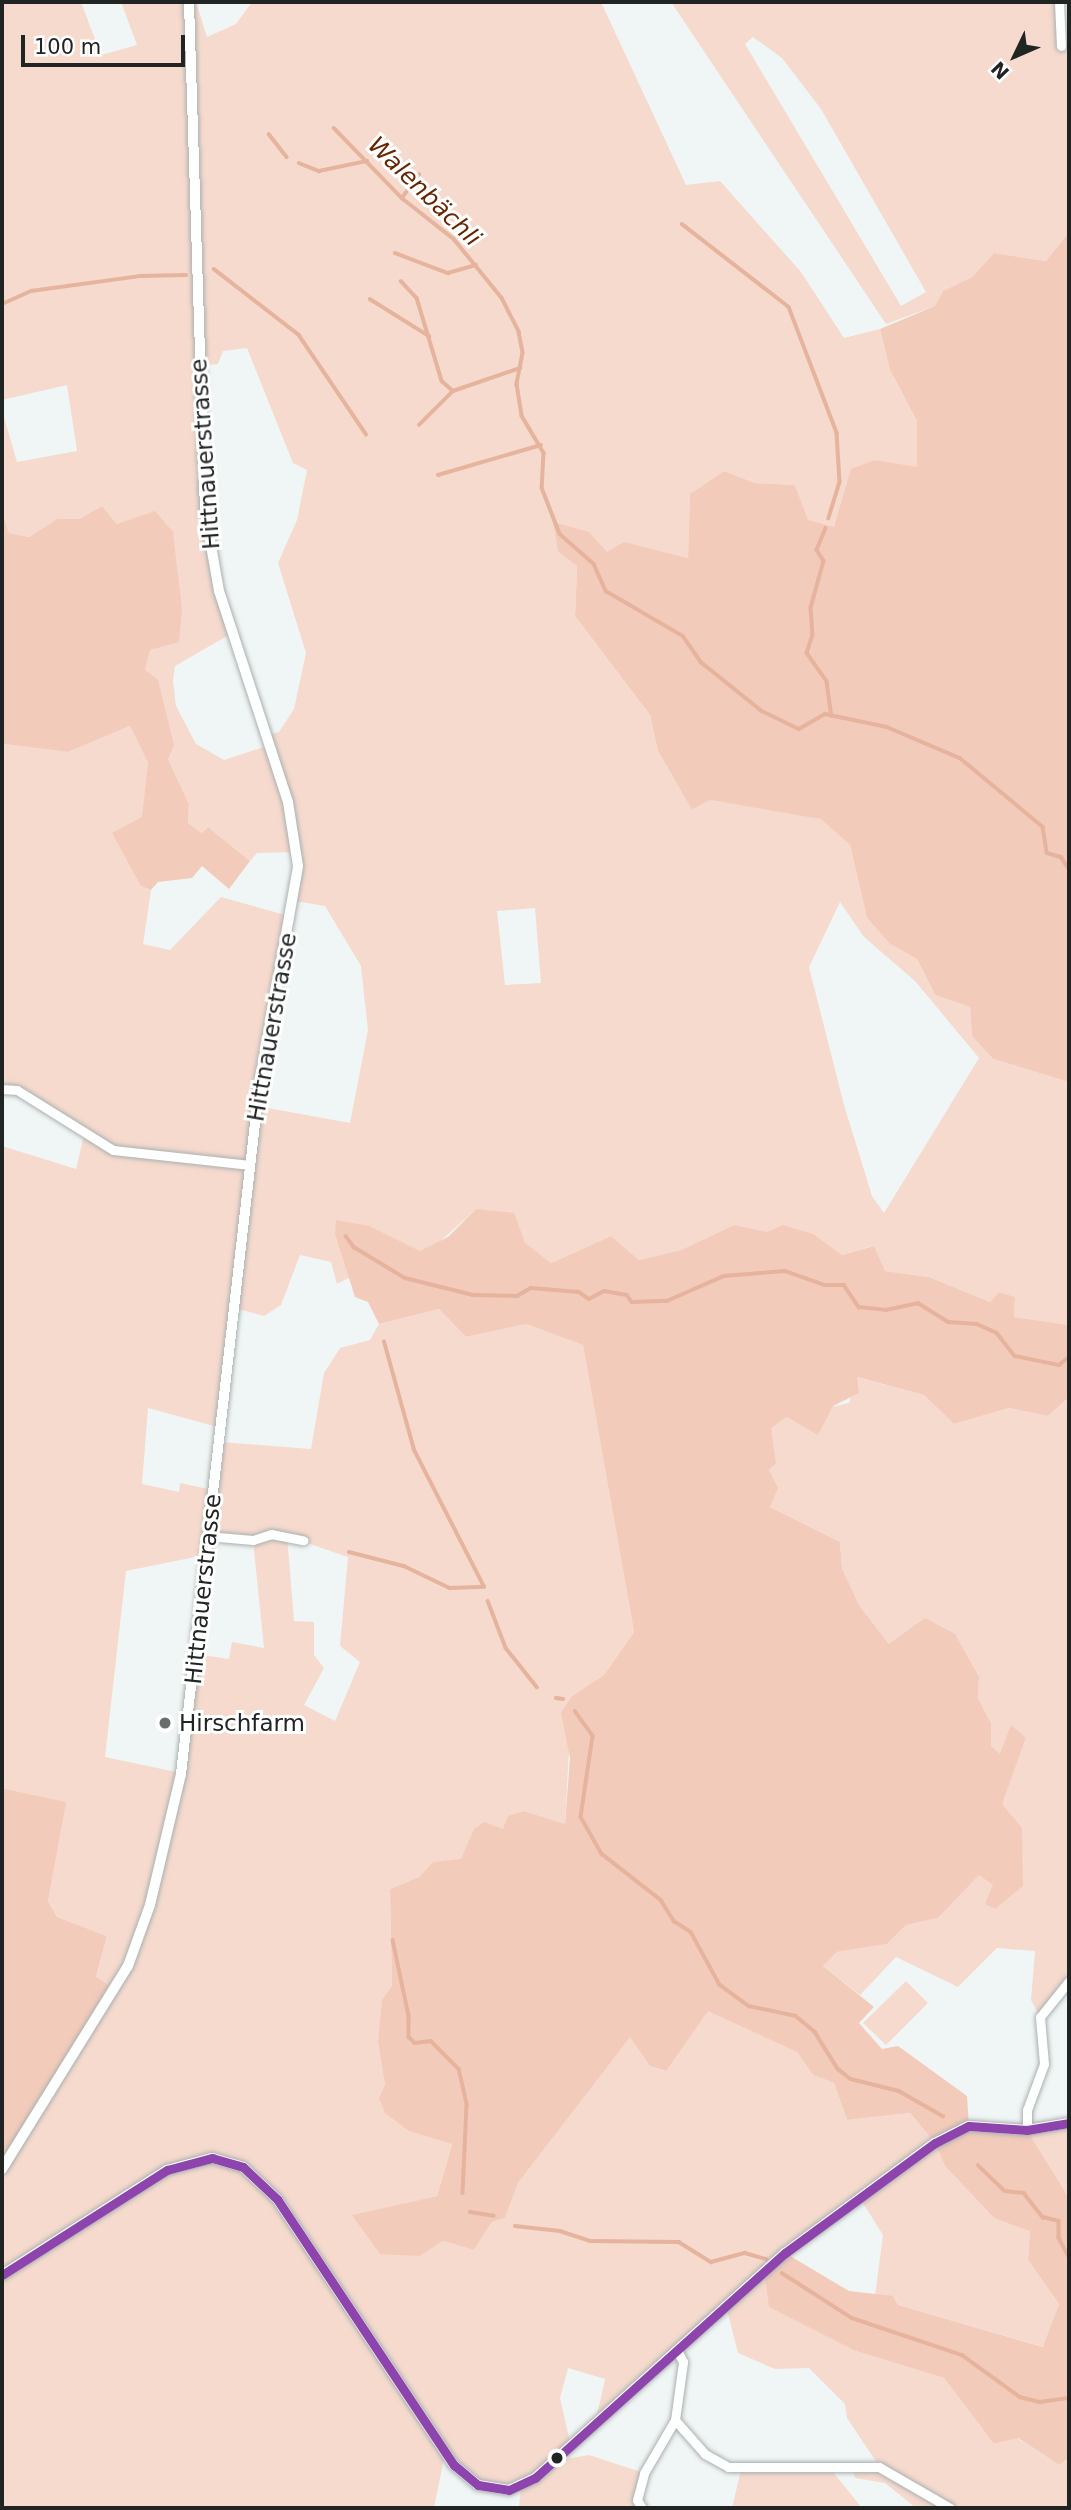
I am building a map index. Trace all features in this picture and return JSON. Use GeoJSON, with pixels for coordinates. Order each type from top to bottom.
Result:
{"type":"FeatureCollection","features":[{"type":"Feature","properties":{"kind":"street","name":"Hittnauerstrasse"},"geometry":{"type":"LineString","coordinates":[[2,2169],[84,2043],[128,1966],[153,1894],[181,1774],[265,1046],[298,866],[291,814],[219,591],[205,512],[189,2]]}},
{"type":"Feature","properties":{"kind":"street"},"geometry":{"type":"LineString","coordinates":[[1059,2],[1061,46]]}},
{"type":"Feature","properties":{"kind":"street"},"geometry":{"type":"LineString","coordinates":[[2,1089],[17,1090],[113,1150],[250,1165]]}},
{"type":"Feature","properties":{"kind":"street"},"geometry":{"type":"LineString","coordinates":[[207,1535],[253,1540],[271,1534],[303,1541]]}},
{"type":"Feature","properties":{"kind":"street"},"geometry":{"type":"LineString","coordinates":[[1027,2130],[1027,2110],[1044,2064],[1040,2017],[1069,1981]]}},
{"type":"Feature","properties":{"kind":"street"},"geometry":{"type":"LineString","coordinates":[[2,2275],[166,2169],[212,2158],[243,2167],[277,2199],[454,2465],[492,2489],[509,2490],[535,2477],[778,2259],[951,2133],[990,2124],[1027,2130],[1069,2123]]}},
{"type":"Feature","properties":{"kind":"street"},"geometry":{"type":"LineString","coordinates":[[636,2505],[654,2451],[675,2420],[682,2362],[677,2350]]}},
{"type":"Feature","properties":{"kind":"street"},"geometry":{"type":"LineString","coordinates":[[675,2420],[705,2454],[728,2467],[879,2467],[950,2508]]}},
{"type":"Feature","properties":{"kind":"shaded area"},"geometry":{"type":"Polygon","coordinates":[[[2,2],[81,2],[101,55],[137,45],[121,2],[196,2],[207,37],[236,24],[252,2],[601,2],[686,185],[720,181],[801,272],[844,338],[880,329],[890,370],[917,421],[917,468],[875,460],[834,528],[808,521],[795,485],[755,483],[724,471],[690,494],[688,558],[635,545],[577,566],[575,616],[650,715],[658,751],[692,810],[710,800],[821,818],[850,845],[867,918],[890,944],[917,959],[935,995],[970,1007],[972,1036],[993,1059],[1069,1082],[1069,1325],[1014,1317],[1015,1297],[999,1292],[990,1302],[929,1277],[885,1271],[873,1246],[842,1255],[820,1244],[734,1225],[681,1250],[639,1260],[611,1236],[551,1263],[476,1209],[434,1247],[420,1251],[387,1236],[342,1256],[352,1276],[337,1284],[331,1262],[300,1255],[281,1305],[264,1316],[234,1308],[221,1428],[148,1408],[142,1484],[179,1492],[180,1483],[213,1490],[220,1442],[311,1449],[324,1373],[340,1348],[370,1340],[379,1324],[439,1309],[466,1337],[526,1324],[583,1345],[634,1632],[604,1675],[572,1696],[565,1824],[524,1811],[503,1829],[474,1830],[461,1860],[433,1862],[419,1877],[390,1889],[392,1986],[378,2043],[385,2085],[409,2131],[452,2143],[437,2196],[353,2215],[420,2256],[443,2241],[474,2250],[492,2222],[505,2218],[518,2183],[630,2036],[650,2066],[665,2071],[708,2010],[797,2052],[813,2075],[834,2083],[847,2120],[910,2113],[935,2143],[945,2166],[994,2218],[1030,2230],[1028,2260],[1059,2304],[1044,2347],[898,2305],[893,2296],[875,2296],[883,2235],[861,2200],[785,2253],[856,2351],[944,2378],[994,2444],[1017,2438],[1059,2465],[1069,2458],[1069,2508],[916,2508],[885,2483],[855,2478],[852,2466],[879,2466],[847,2418],[845,2404],[809,2368],[775,2369],[738,2353],[726,2306],[595,2424],[605,2379],[568,2368],[560,2398],[571,2446],[555,2461],[589,2455],[644,2473],[638,2490],[642,2508],[519,2508],[521,2486],[492,2489],[445,2454],[434,2508],[2,2508],[2,2169],[96,1978],[107,1936],[57,1917],[48,1901],[65,1802],[2,1788],[2,1146],[76,1169],[84,1135],[17,1090],[2,1090],[4,744],[68,752],[130,726],[148,763],[141,886],[151,890],[143,944],[170,950],[221,897],[292,917],[257,1106],[350,1123],[368,1030],[361,966],[325,906],[295,901],[297,852],[257,853],[250,861],[208,827],[202,833],[188,823],[189,804],[168,759],[145,670],[149,650],[117,524],[102,506],[79,519],[57,519],[29,537],[9,533],[2,512],[2,410],[17,462],[77,451],[67,385],[2,400],[2,2]],[[247,348],[223,351],[218,364],[198,366],[205,512],[234,632],[175,666],[173,681],[176,706],[196,744],[224,760],[270,745],[267,736],[279,732],[294,709],[306,653],[278,563],[297,520],[307,470],[293,463],[247,348]],[[840,902],[809,967],[844,1105],[872,1196],[884,1213],[979,1058],[915,981],[864,937],[840,902]],[[535,908],[497,911],[505,985],[541,983],[535,908]],[[208,1536],[205,1555],[126,1571],[105,1757],[181,1773],[196,1654],[229,1659],[232,1642],[264,1648],[253,1540],[208,1536]],[[287,1536],[294,1621],[314,1622],[314,1655],[324,1668],[304,1705],[335,1721],[360,1662],[340,1646],[348,1557],[287,1536]]]}},
{"type":"Feature","properties":{"kind":"shaded area"},"geometry":{"type":"Polygon","coordinates":[[[671,2],[1059,2],[1062,46],[1069,44],[1069,232],[1046,261],[994,253],[972,277],[943,291],[935,306],[886,324],[671,2]],[[753,37],[745,44],[901,306],[926,292],[821,109],[782,58],[753,37]]]}},
{"type":"Feature","properties":{"kind":"shaded area"},"geometry":{"type":"Polygon","coordinates":[[[1069,232],[1069,1082],[993,1059],[972,1036],[970,1007],[935,995],[917,959],[890,944],[867,918],[850,845],[821,819],[710,800],[692,810],[658,751],[650,715],[575,616],[577,566],[558,551],[553,522],[589,532],[607,552],[624,542],[688,558],[690,494],[724,471],[755,483],[795,485],[808,520],[834,527],[851,469],[875,460],[917,467],[917,421],[890,370],[880,329],[935,306],[943,291],[972,277],[994,253],[1046,261],[1069,232]]]}},
{"type":"Feature","properties":{"kind":"shaded area"},"geometry":{"type":"Polygon","coordinates":[[[102,506],[117,524],[155,511],[173,532],[182,609],[179,642],[150,650],[145,670],[158,680],[174,745],[168,759],[189,804],[188,823],[202,833],[208,827],[250,861],[229,889],[202,866],[192,878],[158,882],[151,890],[141,886],[112,833],[142,817],[148,763],[130,726],[68,752],[4,744],[2,749],[2,512],[9,533],[29,537],[57,519],[79,519],[102,506]]]}},
{"type":"Feature","properties":{"kind":"shaded area"},"geometry":{"type":"Polygon","coordinates":[[[476,1209],[514,1213],[525,1243],[551,1263],[611,1236],[639,1260],[681,1250],[734,1225],[767,1232],[783,1225],[813,1234],[842,1255],[874,1246],[885,1271],[929,1277],[990,1302],[999,1292],[1015,1297],[1014,1317],[1069,1325],[1069,1397],[1048,1416],[1009,1408],[954,1424],[924,1395],[857,1377],[859,1393],[833,1406],[818,1435],[787,1417],[771,1428],[776,1463],[769,1470],[778,1488],[770,1507],[840,1542],[842,1568],[859,1605],[889,1644],[925,1618],[955,1634],[979,1677],[978,1698],[991,1723],[991,1746],[1000,1754],[1011,1725],[1026,1738],[1002,1804],[1022,1828],[1023,1886],[995,1909],[985,1904],[993,1885],[979,1875],[938,1918],[906,1925],[887,1944],[837,1952],[823,1966],[874,2007],[859,2023],[882,2049],[898,2046],[967,2096],[969,2126],[1027,2130],[1069,2198],[1069,2458],[1059,2465],[1018,2438],[994,2444],[944,2378],[856,2351],[769,2307],[764,2270],[785,2253],[849,2291],[893,2296],[898,2305],[1043,2347],[1059,2304],[1028,2260],[1030,2231],[994,2218],[945,2166],[935,2143],[910,2113],[847,2120],[834,2083],[813,2075],[797,2052],[708,2011],[666,2071],[650,2066],[630,2037],[518,2183],[505,2218],[492,2222],[474,2250],[443,2241],[420,2256],[380,2254],[352,2215],[437,2196],[452,2144],[409,2131],[385,2113],[379,2098],[385,2085],[378,2043],[382,2000],[392,1986],[390,1889],[419,1877],[433,1862],[461,1859],[474,1829],[484,1822],[503,1829],[508,1816],[524,1811],[565,1824],[570,1758],[561,1713],[572,1696],[604,1675],[634,1632],[583,1345],[526,1324],[466,1337],[439,1309],[379,1324],[368,1302],[355,1297],[335,1234],[336,1220],[369,1226],[420,1251],[448,1237],[476,1209]]]}},
{"type":"Feature","properties":{"kind":"shaded area"},"geometry":{"type":"Polygon","coordinates":[[[856,1377],[924,1395],[954,1424],[1009,1408],[1048,1416],[1069,1397],[1069,1981],[1040,2017],[1031,2000],[1035,1951],[997,1948],[958,1987],[896,1957],[860,1995],[823,1966],[837,1952],[887,1944],[906,1925],[938,1918],[979,1874],[993,1885],[995,1909],[1001,1805],[1026,1738],[1000,1755],[991,1746],[991,1723],[978,1698],[979,1677],[889,1644],[859,1605],[842,1568],[840,1542],[770,1507],[769,1470],[776,1462],[770,1428],[786,1417],[849,1403],[856,1377]]]}},
{"type":"Feature","properties":{"kind":"shaded area"},"geometry":{"type":"Polygon","coordinates":[[[2,1788],[66,1802],[48,1901],[57,1917],[107,1936],[96,1977],[116,1990],[2,2169],[2,1788]]]}},
{"type":"Feature","properties":{"kind":"shaded area"},"geometry":{"type":"Polygon","coordinates":[[[906,1981],[928,2003],[886,2045],[863,2023],[906,1981]]]}},
{"type":"Feature","properties":{"kind":"shaded area"},"geometry":{"type":"Polygon","coordinates":[[[1069,2123],[1069,2193],[1067,2195],[1027,2130],[1069,2123]]]}},
{"type":"Feature","properties":{"kind":"shaded area"},"geometry":{"type":"Polygon","coordinates":[[[829,2467],[862,2508],[732,2508],[741,2470],[829,2467]]]}},
{"type":"Feature","properties":{"kind":"waterway","name":"Walenbächli"},"geometry":{"type":"LineString","coordinates":[[334,128],[402,198],[454,239],[502,298],[519,332],[523,353],[517,384],[522,416],[544,453],[542,488],[560,534],[594,564],[606,591],[683,636],[701,662],[762,711],[799,729],[825,714],[887,727],[960,758],[1043,827],[1047,853],[1061,857],[1069,869]]}},
{"type":"Feature","properties":{"kind":"waterway"},"geometry":{"type":"LineString","coordinates":[[269,134],[287,157]]}},
{"type":"Feature","properties":{"kind":"waterway"},"geometry":{"type":"LineString","coordinates":[[299,163],[319,171],[367,161]]}},
{"type":"Feature","properties":{"kind":"waterway"},"geometry":{"type":"LineString","coordinates":[[402,198],[419,175]]}},
{"type":"Feature","properties":{"kind":"waterway"},"geometry":{"type":"LineString","coordinates":[[682,224],[789,307],[837,433],[840,482],[829,518]]}},
{"type":"Feature","properties":{"kind":"waterway"},"geometry":{"type":"LineString","coordinates":[[395,253],[448,273],[476,265]]}},
{"type":"Feature","properties":{"kind":"waterway"},"geometry":{"type":"LineString","coordinates":[[214,269],[299,335],[366,434]]}},
{"type":"Feature","properties":{"kind":"waterway"},"geometry":{"type":"LineString","coordinates":[[2,304],[31,291],[141,276],[186,275]]}},
{"type":"Feature","properties":{"kind":"waterway"},"geometry":{"type":"LineString","coordinates":[[401,281],[417,298],[442,381],[453,391]]}},
{"type":"Feature","properties":{"kind":"waterway"},"geometry":{"type":"LineString","coordinates":[[370,299],[429,336]]}},
{"type":"Feature","properties":{"kind":"waterway"},"geometry":{"type":"LineString","coordinates":[[419,425],[453,391],[520,368]]}},
{"type":"Feature","properties":{"kind":"waterway"},"geometry":{"type":"LineString","coordinates":[[438,475],[541,445]]}},
{"type":"Feature","properties":{"kind":"waterway"},"geometry":{"type":"LineString","coordinates":[[826,528],[817,550],[824,561],[811,608],[813,635],[807,653],[827,682],[832,716]]}},
{"type":"Feature","properties":{"kind":"waterway"},"geometry":{"type":"LineString","coordinates":[[346,1236],[354,1247],[405,1278],[473,1295],[517,1296],[531,1288],[579,1292],[589,1299],[604,1291],[627,1295],[632,1302],[667,1301],[724,1276],[785,1271],[825,1285],[844,1285],[859,1307],[886,1310],[918,1303],[948,1322],[977,1324],[997,1333],[1015,1356],[1059,1365],[1069,1357]]}},
{"type":"Feature","properties":{"kind":"waterway"},"geometry":{"type":"LineString","coordinates":[[349,1552],[404,1566],[450,1588],[484,1587],[414,1450],[384,1342]]}},
{"type":"Feature","properties":{"kind":"waterway"},"geometry":{"type":"LineString","coordinates":[[488,1601],[506,1648],[537,1687]]}},
{"type":"Feature","properties":{"kind":"waterway"},"geometry":{"type":"LineString","coordinates":[[556,1698],[563,1699]]}},
{"type":"Feature","properties":{"kind":"waterway"},"geometry":{"type":"LineString","coordinates":[[575,1711],[593,1736],[581,1817],[602,1854],[661,1900],[674,1921],[691,1932],[720,1985],[749,2006],[796,2016],[815,2032],[838,2069],[851,2079],[899,2091],[943,2116]]}},
{"type":"Feature","properties":{"kind":"waterway"},"geometry":{"type":"LineString","coordinates":[[393,1940],[409,2016],[409,2037],[415,2043],[431,2041],[459,2069],[467,2105],[463,2193]]}},
{"type":"Feature","properties":{"kind":"waterway"},"geometry":{"type":"LineString","coordinates":[[978,2165],[1005,2191],[1024,2193],[1043,2217],[1059,2221],[1059,2238],[1069,2257]]}},
{"type":"Feature","properties":{"kind":"waterway"},"geometry":{"type":"LineString","coordinates":[[470,2212],[494,2216]]}},
{"type":"Feature","properties":{"kind":"waterway"},"geometry":{"type":"LineString","coordinates":[[515,2226],[560,2231],[590,2241],[679,2242],[711,2262],[745,2253],[766,2259]]}},
{"type":"Feature","properties":{"kind":"waterway"},"geometry":{"type":"LineString","coordinates":[[782,2273],[852,2318],[962,2355],[1020,2397],[1040,2402],[1069,2398]]}},
{"type":"Feature","properties":{"kind":"transit line"},"geometry":{"type":"LineString","coordinates":[[2,2275],[167,2170],[212,2158],[243,2167],[277,2199],[454,2465],[478,2485],[509,2490],[535,2478],[785,2253],[935,2143],[969,2126],[1027,2130],[1069,2123]]}},
{"type":"Feature","properties":{"kind":"place","name":"Hirschfarm"},"geometry":{"type":"Point","coordinates":[165,1723]}}]}
